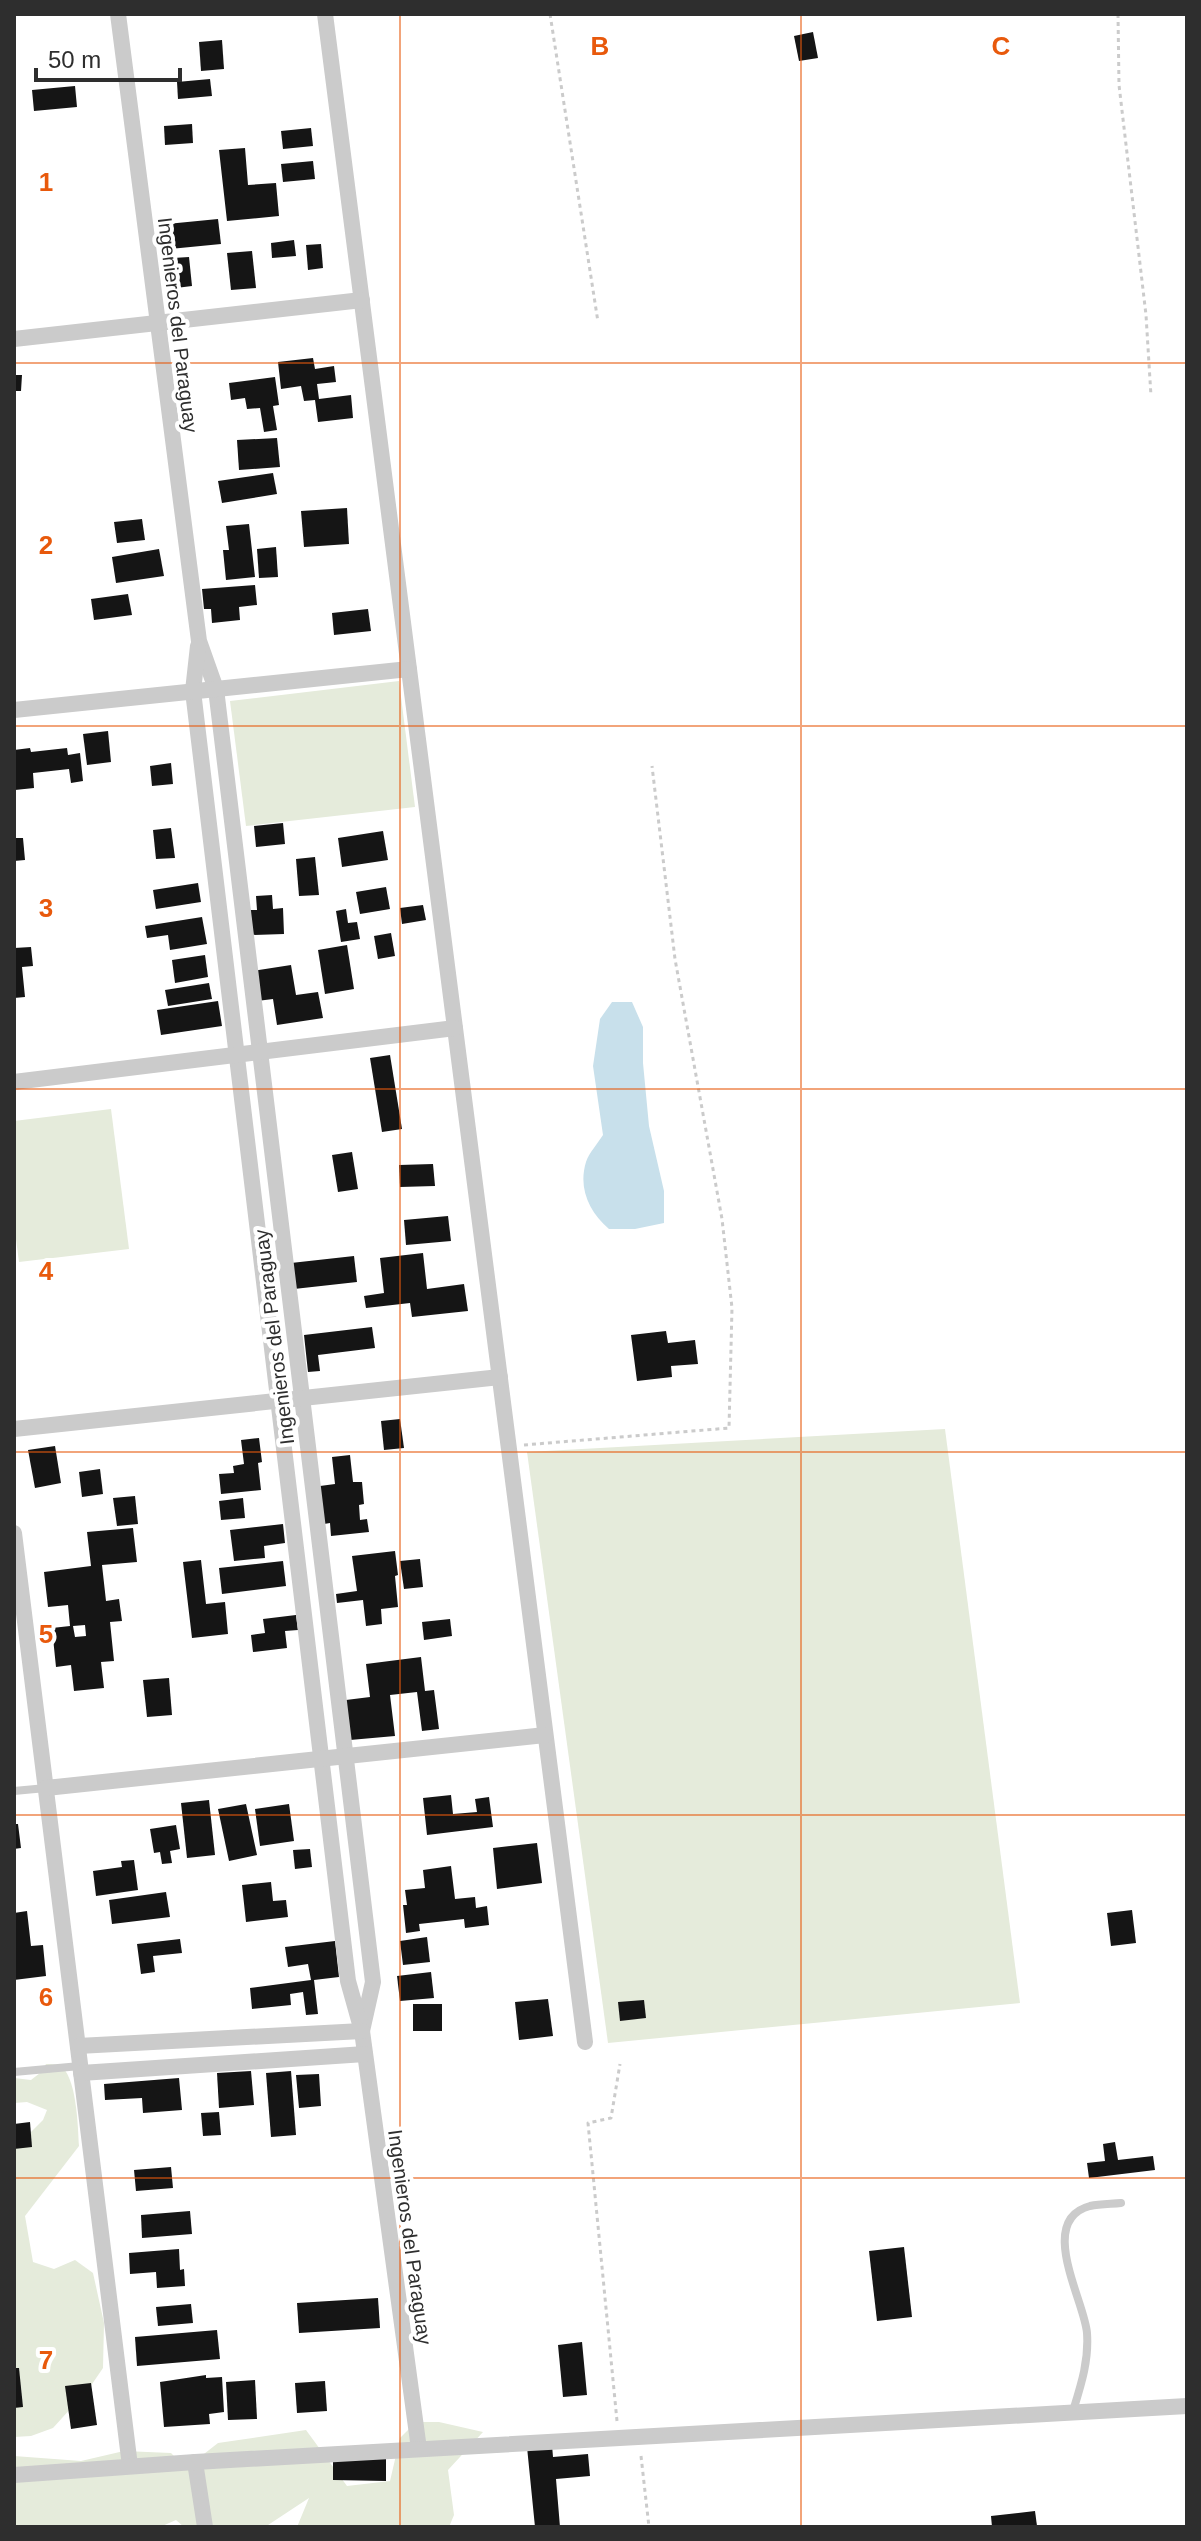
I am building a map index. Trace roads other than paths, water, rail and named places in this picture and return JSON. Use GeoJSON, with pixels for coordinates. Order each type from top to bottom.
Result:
{"type":"FeatureCollection","features":[{"type":"Feature","properties":{"kind":"street","name":"Ingenieros del Paraguay"},"geometry":{"type":"LineString","coordinates":[[118,14],[199,641],[216,689],[373,1982],[362,2031]]}},
{"type":"Feature","properties":{"kind":"street"},"geometry":{"type":"LineString","coordinates":[[325,14],[585,2042]]}},
{"type":"Feature","properties":{"kind":"street"},"geometry":{"type":"LineString","coordinates":[[14,339],[362,300]]}},
{"type":"Feature","properties":{"kind":"street","name":"Ingenieros del Paraguay"},"geometry":{"type":"LineString","coordinates":[[199,641],[193,691],[348,1981],[362,2031],[419,2449]]}},
{"type":"Feature","properties":{"kind":"street"},"geometry":{"type":"LineString","coordinates":[[14,710],[409,669]]}},
{"type":"Feature","properties":{"kind":"street"},"geometry":{"type":"LineString","coordinates":[[14,1082],[455,1028]]}},
{"type":"Feature","properties":{"kind":"street"},"geometry":{"type":"LineString","coordinates":[[14,1429],[500,1377]]}},
{"type":"Feature","properties":{"kind":"street"},"geometry":{"type":"LineString","coordinates":[[14,1533],[130,2466]]}},
{"type":"Feature","properties":{"kind":"street"},"geometry":{"type":"LineString","coordinates":[[46,1788],[545,1735]]}},
{"type":"Feature","properties":{"kind":"street"},"geometry":{"type":"LineString","coordinates":[[78,2046],[362,2031]]}},
{"type":"Feature","properties":{"kind":"street"},"geometry":{"type":"LineString","coordinates":[[80,2070],[365,2054]]}},
{"type":"Feature","properties":{"kind":"street"},"geometry":{"type":"LineString","coordinates":[[14,2475],[619,2437],[1187,2406]]}},
{"type":"Feature","properties":{"kind":"street"},"geometry":{"type":"LineString","coordinates":[[195,2462],[205,2527]]}},
{"type":"Feature","properties":{"kind":"lane"},"geometry":{"type":"LineString","coordinates":[[14,1791],[46,1788]]}},
{"type":"Feature","properties":{"kind":"lane"},"geometry":{"type":"LineString","coordinates":[[14,2072],[80,2070]]}},
{"type":"Feature","properties":{"kind":"lane"},"geometry":{"type":"LineString","coordinates":[[1073,2411],[1086,2367],[1087,2333],[1067,2267],[1065,2244],[1068,2225],[1078,2211],[1090,2206],[1121,2203]]}},
{"type":"Feature","properties":{"kind":"water"},"geometry":{"type":"Polygon","coordinates":[[[612,1002],[632,1002],[643,1027],[649,1126],[664,1191],[664,1223],[635,1229],[609,1229],[591,1207],[583,1181],[587,1159],[603,1135],[593,1066],[600,1019],[612,1002]]]}}]}
